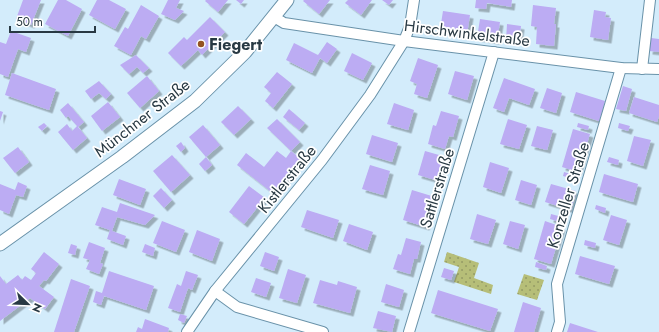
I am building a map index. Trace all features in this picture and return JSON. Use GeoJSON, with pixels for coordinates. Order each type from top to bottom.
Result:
{"type":"FeatureCollection","features":[{"type":"Feature","properties":{"kind":"street","name":"Münchner Straße"},"geometry":{"type":"LineString","coordinates":[[0,244],[122,157],[195,101],[245,52],[287,0]]}},
{"type":"Feature","properties":{"kind":"street","name":"Kistlerstraße"},"geometry":{"type":"LineString","coordinates":[[187,332],[215,291],[322,160],[370,95],[404,41],[410,26],[414,0]]}},
{"type":"Feature","properties":{"kind":"street"},"geometry":{"type":"LineString","coordinates":[[642,69],[650,0]]}},
{"type":"Feature","properties":{"kind":"street","name":"Hirschwinkelstraße"},"geometry":{"type":"LineString","coordinates":[[274,17],[284,24],[404,41],[621,68],[659,69]]}},
{"type":"Feature","properties":{"kind":"street","name":"Sattlerstraße"},"geometry":{"type":"LineString","coordinates":[[409,332],[494,52]]}},
{"type":"Feature","properties":{"kind":"street","name":"Konzeller Straße"},"geometry":{"type":"LineString","coordinates":[[556,332],[560,322],[557,284],[621,68]]}},
{"type":"Feature","properties":{"kind":"street"},"geometry":{"type":"LineString","coordinates":[[215,291],[237,307],[323,332]]}},
{"type":"Feature","properties":{"kind":"green space"},"geometry":{"type":"Polygon","coordinates":[[[447,252],[479,263],[474,278],[493,285],[491,294],[454,282],[459,267],[444,262],[447,252]]]}},
{"type":"Feature","properties":{"kind":"green space"},"geometry":{"type":"Polygon","coordinates":[[[524,274],[544,280],[537,300],[517,294],[524,274]]]}},
{"type":"Feature","properties":{"kind":"building"},"geometry":{"type":"Polygon","coordinates":[[[23,0],[41,0],[31,25],[16,19],[23,0]]]}},
{"type":"Feature","properties":{"kind":"building"},"geometry":{"type":"Polygon","coordinates":[[[58,0],[66,0],[82,9],[68,36],[45,24],[58,0]]]}},
{"type":"Feature","properties":{"kind":"building"},"geometry":{"type":"Polygon","coordinates":[[[97,0],[109,0],[126,9],[115,29],[89,15],[97,0]]]}},
{"type":"Feature","properties":{"kind":"building"},"geometry":{"type":"Polygon","coordinates":[[[168,0],[180,0],[176,8],[184,11],[175,20],[161,14],[168,0]]]}},
{"type":"Feature","properties":{"kind":"building"},"geometry":{"type":"Polygon","coordinates":[[[228,0],[218,12],[205,1],[228,0]]]}},
{"type":"Feature","properties":{"kind":"building"},"geometry":{"type":"Polygon","coordinates":[[[236,0],[244,0],[241,4],[236,0]]]}},
{"type":"Feature","properties":{"kind":"building"},"geometry":{"type":"Polygon","coordinates":[[[330,0],[319,14],[303,1],[330,0]]]}},
{"type":"Feature","properties":{"kind":"building"},"geometry":{"type":"Polygon","coordinates":[[[348,0],[372,0],[361,15],[345,3],[348,0]]]}},
{"type":"Feature","properties":{"kind":"building"},"geometry":{"type":"Polygon","coordinates":[[[382,0],[393,0],[389,5],[382,0]]]}},
{"type":"Feature","properties":{"kind":"building"},"geometry":{"type":"Polygon","coordinates":[[[476,0],[512,0],[511,7],[487,3],[486,9],[475,8],[476,0]]]}},
{"type":"Feature","properties":{"kind":"building"},"geometry":{"type":"Polygon","coordinates":[[[141,5],[159,16],[146,39],[141,36],[131,55],[114,46],[125,27],[128,29],[141,5]]]}},
{"type":"Feature","properties":{"kind":"building"},"geometry":{"type":"Polygon","coordinates":[[[533,5],[556,8],[554,46],[536,44],[537,27],[531,26],[533,5]]]}},
{"type":"Feature","properties":{"kind":"building"},"geometry":{"type":"Polygon","coordinates":[[[594,10],[606,12],[605,17],[611,18],[608,40],[590,37],[594,10]]]}},
{"type":"Feature","properties":{"kind":"building"},"geometry":{"type":"Polygon","coordinates":[[[443,11],[470,15],[467,34],[440,30],[443,11]]]}},
{"type":"Feature","properties":{"kind":"building"},"geometry":{"type":"Polygon","coordinates":[[[210,17],[225,32],[202,55],[198,50],[181,66],[168,53],[184,37],[187,40],[210,17]]]}},
{"type":"Feature","properties":{"kind":"building"},"geometry":{"type":"Polygon","coordinates":[[[480,19],[500,22],[497,41],[477,38],[480,19]]]}},
{"type":"Feature","properties":{"kind":"building"},"geometry":{"type":"Polygon","coordinates":[[[507,24],[521,26],[519,41],[506,40],[507,24]]]}},
{"type":"Feature","properties":{"kind":"building"},"geometry":{"type":"Polygon","coordinates":[[[11,31],[31,38],[26,52],[18,49],[8,77],[0,74],[0,42],[6,44],[11,31]]]}},
{"type":"Feature","properties":{"kind":"building"},"geometry":{"type":"Polygon","coordinates":[[[651,38],[659,39],[659,52],[649,51],[651,38]]]}},
{"type":"Feature","properties":{"kind":"building"},"geometry":{"type":"Polygon","coordinates":[[[327,42],[337,49],[327,63],[320,58],[312,73],[286,60],[294,43],[318,55],[327,42]]]}},
{"type":"Feature","properties":{"kind":"building"},"geometry":{"type":"Polygon","coordinates":[[[352,53],[372,63],[363,80],[344,71],[352,53]]]}},
{"type":"Feature","properties":{"kind":"building"},"geometry":{"type":"Polygon","coordinates":[[[136,55],[149,68],[143,73],[137,67],[129,74],[120,65],[136,55]]]}},
{"type":"Feature","properties":{"kind":"building"},"geometry":{"type":"Polygon","coordinates":[[[418,58],[438,65],[427,98],[414,94],[417,84],[410,81],[418,58]]]}},
{"type":"Feature","properties":{"kind":"building"},"geometry":{"type":"Polygon","coordinates":[[[455,71],[474,76],[467,100],[448,94],[455,71]]]}},
{"type":"Feature","properties":{"kind":"building"},"geometry":{"type":"Polygon","coordinates":[[[277,72],[292,84],[273,108],[265,101],[271,93],[264,87],[277,72]]]}},
{"type":"Feature","properties":{"kind":"building"},"geometry":{"type":"Polygon","coordinates":[[[12,73],[56,89],[49,110],[5,95],[12,73]]]}},
{"type":"Feature","properties":{"kind":"building"},"geometry":{"type":"Polygon","coordinates":[[[147,76],[159,91],[140,108],[127,93],[147,76]]]}},
{"type":"Feature","properties":{"kind":"building"},"geometry":{"type":"Polygon","coordinates":[[[504,78],[535,89],[529,105],[509,98],[504,112],[493,108],[504,78]]]}},
{"type":"Feature","properties":{"kind":"building"},"geometry":{"type":"Polygon","coordinates":[[[99,81],[111,94],[106,99],[99,93],[91,99],[85,91],[99,81]]]}},
{"type":"Feature","properties":{"kind":"building"},"geometry":{"type":"Polygon","coordinates":[[[623,86],[632,89],[626,111],[616,109],[623,86]]]}},
{"type":"Feature","properties":{"kind":"building"},"geometry":{"type":"Polygon","coordinates":[[[547,88],[562,93],[556,113],[540,108],[547,88]]]}},
{"type":"Feature","properties":{"kind":"building"},"geometry":{"type":"Polygon","coordinates":[[[576,92],[605,101],[599,121],[570,112],[576,92]]]}},
{"type":"Feature","properties":{"kind":"building"},"geometry":{"type":"Polygon","coordinates":[[[634,97],[659,105],[659,116],[657,122],[629,113],[634,97]]]}},
{"type":"Feature","properties":{"kind":"building"},"geometry":{"type":"Polygon","coordinates":[[[108,102],[120,117],[102,131],[91,116],[108,102]]]}},
{"type":"Feature","properties":{"kind":"building"},"geometry":{"type":"Polygon","coordinates":[[[68,103],[84,122],[78,127],[87,138],[73,150],[58,132],[67,124],[72,131],[77,126],[68,116],[66,118],[60,110],[68,103]]]}},
{"type":"Feature","properties":{"kind":"building"},"geometry":{"type":"Polygon","coordinates":[[[394,103],[414,110],[408,130],[387,124],[394,103]]]}},
{"type":"Feature","properties":{"kind":"building"},"geometry":{"type":"Polygon","coordinates":[[[238,106],[251,119],[234,135],[221,122],[238,106]]]}},
{"type":"Feature","properties":{"kind":"building"},"geometry":{"type":"Polygon","coordinates":[[[289,109],[305,123],[299,130],[283,117],[289,109]]]}},
{"type":"Feature","properties":{"kind":"building"},"geometry":{"type":"Polygon","coordinates":[[[0,111],[3,112],[0,121],[0,111]]]}},
{"type":"Feature","properties":{"kind":"building"},"geometry":{"type":"Polygon","coordinates":[[[441,111],[459,116],[453,137],[449,136],[445,149],[428,144],[433,125],[436,126],[441,111]]]}},
{"type":"Feature","properties":{"kind":"building"},"geometry":{"type":"Polygon","coordinates":[[[277,119],[300,142],[291,151],[267,128],[277,119]]]}},
{"type":"Feature","properties":{"kind":"building"},"geometry":{"type":"Polygon","coordinates":[[[508,119],[527,125],[519,149],[500,144],[508,119]]]}},
{"type":"Feature","properties":{"kind":"building"},"geometry":{"type":"Polygon","coordinates":[[[44,123],[47,126],[42,131],[38,127],[44,123]]]}},
{"type":"Feature","properties":{"kind":"building"},"geometry":{"type":"Polygon","coordinates":[[[578,123],[589,126],[588,130],[577,127],[578,123]]]}},
{"type":"Feature","properties":{"kind":"building"},"geometry":{"type":"Polygon","coordinates":[[[619,123],[630,126],[628,131],[618,128],[619,123]]]}},
{"type":"Feature","properties":{"kind":"building"},"geometry":{"type":"Polygon","coordinates":[[[203,125],[220,145],[206,157],[189,137],[203,125]]]}},
{"type":"Feature","properties":{"kind":"building"},"geometry":{"type":"Polygon","coordinates":[[[537,126],[553,130],[547,150],[531,146],[537,126]]]}},
{"type":"Feature","properties":{"kind":"building"},"geometry":{"type":"Polygon","coordinates":[[[573,129],[590,134],[578,172],[562,167],[573,129]]]}},
{"type":"Feature","properties":{"kind":"building"},"geometry":{"type":"Polygon","coordinates":[[[372,135],[398,143],[392,162],[366,154],[372,135]]]}},
{"type":"Feature","properties":{"kind":"building"},"geometry":{"type":"Polygon","coordinates":[[[634,136],[651,140],[643,166],[627,161],[634,136]]]}},
{"type":"Feature","properties":{"kind":"building"},"geometry":{"type":"Polygon","coordinates":[[[181,142],[185,148],[181,152],[176,146],[181,142]]]}},
{"type":"Feature","properties":{"kind":"building"},"geometry":{"type":"Polygon","coordinates":[[[18,147],[29,162],[15,173],[3,158],[18,147]]]}},
{"type":"Feature","properties":{"kind":"building"},"geometry":{"type":"Polygon","coordinates":[[[277,151],[286,158],[291,151],[302,160],[275,195],[237,165],[246,153],[264,167],[277,151]]]}},
{"type":"Feature","properties":{"kind":"building"},"geometry":{"type":"Polygon","coordinates":[[[425,151],[446,157],[439,181],[418,175],[425,151]]]}},
{"type":"Feature","properties":{"kind":"building"},"geometry":{"type":"Polygon","coordinates":[[[172,155],[190,175],[171,192],[153,171],[172,155]]]}},
{"type":"Feature","properties":{"kind":"building"},"geometry":{"type":"Polygon","coordinates":[[[206,157],[212,165],[205,171],[199,164],[206,157]]]}},
{"type":"Feature","properties":{"kind":"building"},"geometry":{"type":"Polygon","coordinates":[[[609,157],[619,160],[618,165],[607,162],[609,157]]]}},
{"type":"Feature","properties":{"kind":"building"},"geometry":{"type":"Polygon","coordinates":[[[490,162],[509,168],[501,193],[483,187],[490,162]]]}},
{"type":"Feature","properties":{"kind":"building"},"geometry":{"type":"Polygon","coordinates":[[[370,165],[390,171],[383,195],[362,189],[370,165]]]}},
{"type":"Feature","properties":{"kind":"building"},"geometry":{"type":"Polygon","coordinates":[[[564,172],[574,175],[573,179],[563,176],[564,172]]]}},
{"type":"Feature","properties":{"kind":"building"},"geometry":{"type":"Polygon","coordinates":[[[604,174],[638,184],[633,202],[599,192],[604,174]]]}},
{"type":"Feature","properties":{"kind":"building"},"geometry":{"type":"Polygon","coordinates":[[[119,179],[146,189],[140,205],[113,195],[119,179]]]}},
{"type":"Feature","properties":{"kind":"building"},"geometry":{"type":"Polygon","coordinates":[[[521,180],[537,185],[531,205],[515,200],[521,180]]]}},
{"type":"Feature","properties":{"kind":"building"},"geometry":{"type":"Polygon","coordinates":[[[18,182],[27,186],[23,197],[16,195],[9,214],[0,210],[0,184],[15,190],[18,182]]]}},
{"type":"Feature","properties":{"kind":"building"},"geometry":{"type":"Polygon","coordinates":[[[551,184],[576,191],[571,210],[545,202],[551,184]]]}},
{"type":"Feature","properties":{"kind":"building"},"geometry":{"type":"Polygon","coordinates":[[[249,186],[265,198],[244,224],[229,212],[249,186]]]}},
{"type":"Feature","properties":{"kind":"building"},"geometry":{"type":"Polygon","coordinates":[[[161,188],[172,200],[164,208],[153,196],[161,188]]]}},
{"type":"Feature","properties":{"kind":"building"},"geometry":{"type":"Polygon","coordinates":[[[412,190],[435,197],[426,227],[403,220],[412,190]]]}},
{"type":"Feature","properties":{"kind":"building"},"geometry":{"type":"Polygon","coordinates":[[[120,203],[155,215],[145,225],[117,217],[112,231],[126,236],[123,245],[107,239],[110,230],[95,225],[102,207],[117,212],[120,203]]]}},
{"type":"Feature","properties":{"kind":"building"},"geometry":{"type":"Polygon","coordinates":[[[596,205],[606,208],[605,213],[595,209],[596,205]]]}},
{"type":"Feature","properties":{"kind":"building"},"geometry":{"type":"Polygon","coordinates":[[[307,210],[339,220],[333,238],[301,227],[307,210]]]}},
{"type":"Feature","properties":{"kind":"building"},"geometry":{"type":"Polygon","coordinates":[[[477,214],[496,220],[488,244],[470,239],[477,214]]]}},
{"type":"Feature","properties":{"kind":"building"},"geometry":{"type":"Polygon","coordinates":[[[551,214],[562,217],[560,222],[550,219],[551,214]]]}},
{"type":"Feature","properties":{"kind":"building"},"geometry":{"type":"Polygon","coordinates":[[[611,215],[627,220],[619,245],[603,240],[611,215]]]}},
{"type":"Feature","properties":{"kind":"building"},"geometry":{"type":"Polygon","coordinates":[[[162,221],[185,230],[176,252],[153,243],[162,221]]]}},
{"type":"Feature","properties":{"kind":"building"},"geometry":{"type":"Polygon","coordinates":[[[510,221],[525,225],[518,249],[503,244],[510,221]]]}},
{"type":"Feature","properties":{"kind":"building"},"geometry":{"type":"Polygon","coordinates":[[[545,221],[562,227],[551,264],[534,259],[545,221]]]}},
{"type":"Feature","properties":{"kind":"building"},"geometry":{"type":"Polygon","coordinates":[[[349,224],[373,232],[367,250],[343,241],[349,224]]]}},
{"type":"Feature","properties":{"kind":"building"},"geometry":{"type":"Polygon","coordinates":[[[197,230],[220,239],[212,261],[189,252],[197,230]]]}},
{"type":"Feature","properties":{"kind":"building"},"geometry":{"type":"Polygon","coordinates":[[[406,238],[421,242],[417,259],[414,259],[410,274],[393,269],[398,254],[401,255],[406,238]]]}},
{"type":"Feature","properties":{"kind":"building"},"geometry":{"type":"Polygon","coordinates":[[[585,240],[596,243],[595,248],[584,245],[585,240]]]}},
{"type":"Feature","properties":{"kind":"building"},"geometry":{"type":"Polygon","coordinates":[[[89,242],[105,248],[100,263],[103,264],[99,274],[86,269],[90,260],[83,258],[89,242]]]}},
{"type":"Feature","properties":{"kind":"building"},"geometry":{"type":"Polygon","coordinates":[[[71,244],[77,246],[75,255],[68,253],[71,244]]]}},
{"type":"Feature","properties":{"kind":"building"},"geometry":{"type":"Polygon","coordinates":[[[145,244],[155,248],[153,256],[142,252],[145,244]]]}},
{"type":"Feature","properties":{"kind":"building"},"geometry":{"type":"Polygon","coordinates":[[[44,252],[59,264],[46,281],[44,280],[39,286],[54,297],[45,309],[30,298],[0,321],[0,276],[6,284],[18,275],[22,280],[25,276],[31,280],[36,273],[31,269],[44,252]]]}},
{"type":"Feature","properties":{"kind":"building"},"geometry":{"type":"Polygon","coordinates":[[[265,252],[279,257],[274,271],[260,266],[265,252]]]}},
{"type":"Feature","properties":{"kind":"building"},"geometry":{"type":"Polygon","coordinates":[[[580,256],[615,266],[609,284],[575,274],[580,256]]]}},
{"type":"Feature","properties":{"kind":"building"},"geometry":{"type":"Polygon","coordinates":[[[536,262],[547,266],[546,270],[535,267],[536,262]]]}},
{"type":"Feature","properties":{"kind":"building"},"geometry":{"type":"Polygon","coordinates":[[[444,268],[454,271],[451,280],[441,277],[444,268]]]}},
{"type":"Feature","properties":{"kind":"building"},"geometry":{"type":"Polygon","coordinates":[[[288,269],[306,275],[297,303],[279,298],[288,269]]]}},
{"type":"Feature","properties":{"kind":"building"},"geometry":{"type":"Polygon","coordinates":[[[109,271],[154,286],[146,310],[104,296],[101,305],[93,302],[96,291],[102,293],[109,271]]]}},
{"type":"Feature","properties":{"kind":"building"},"geometry":{"type":"Polygon","coordinates":[[[186,271],[198,275],[192,290],[188,288],[180,312],[168,308],[177,284],[181,286],[186,271]]]}},
{"type":"Feature","properties":{"kind":"building"},"geometry":{"type":"Polygon","coordinates":[[[256,278],[271,283],[266,297],[251,292],[256,278]]]}},
{"type":"Feature","properties":{"kind":"building"},"geometry":{"type":"Polygon","coordinates":[[[71,279],[90,286],[74,332],[54,332],[71,279]]]}},
{"type":"Feature","properties":{"kind":"building"},"geometry":{"type":"Polygon","coordinates":[[[320,280],[337,285],[338,281],[357,287],[350,313],[313,303],[320,280]]]}},
{"type":"Feature","properties":{"kind":"building"},"geometry":{"type":"Polygon","coordinates":[[[386,284],[404,290],[399,307],[381,302],[386,284]]]}},
{"type":"Feature","properties":{"kind":"building"},"geometry":{"type":"Polygon","coordinates":[[[438,290],[498,309],[490,331],[431,313],[438,290]]]}},
{"type":"Feature","properties":{"kind":"building"},"geometry":{"type":"Polygon","coordinates":[[[523,302],[541,308],[534,332],[514,332],[523,302]]]}},
{"type":"Feature","properties":{"kind":"building"},"geometry":{"type":"Polygon","coordinates":[[[378,311],[396,316],[392,332],[373,328],[378,311]]]}},
{"type":"Feature","properties":{"kind":"building"},"geometry":{"type":"Polygon","coordinates":[[[180,314],[187,316],[184,323],[178,320],[180,314]]]}},
{"type":"Feature","properties":{"kind":"building"},"geometry":{"type":"Polygon","coordinates":[[[145,319],[169,328],[168,332],[136,332],[138,327],[142,329],[145,319]]]}},
{"type":"Feature","properties":{"kind":"building"},"geometry":{"type":"Polygon","coordinates":[[[570,323],[598,332],[567,332],[570,323]]]}},
{"type":"Feature","properties":{"kind":"place","name":"Fiegert"},"geometry":{"type":"Point","coordinates":[201,44]}}]}
